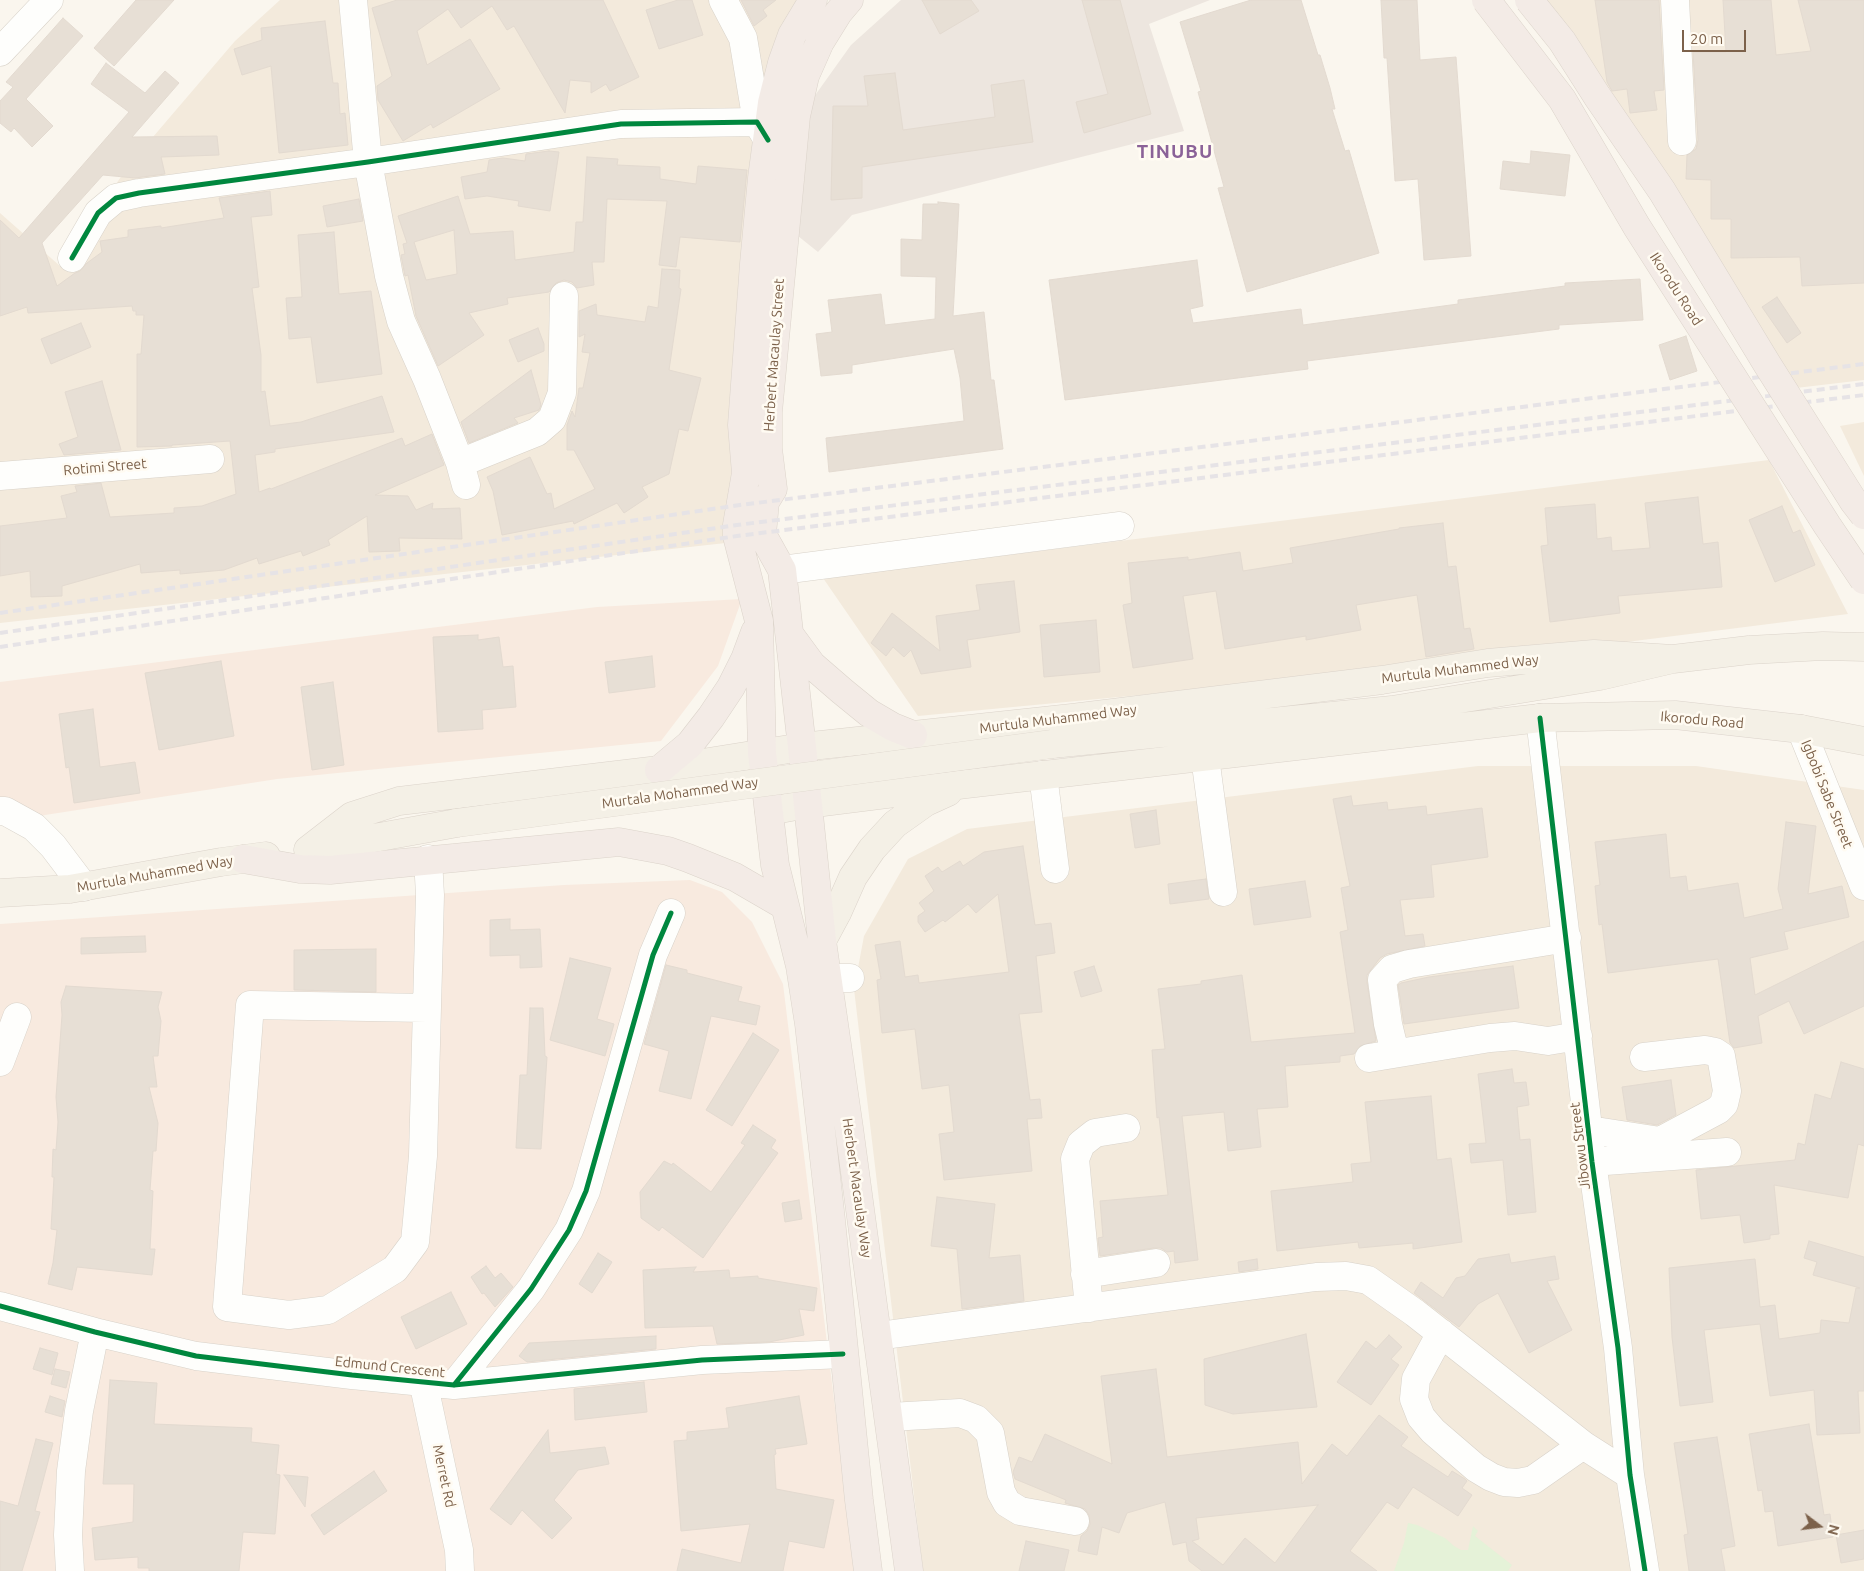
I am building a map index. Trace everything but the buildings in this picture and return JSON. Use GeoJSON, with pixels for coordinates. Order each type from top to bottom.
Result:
{"type":"FeatureCollection","features":[{"type":"Feature","properties":{"kind":"highway","name":"Herbert Macaulay Street"},"geometry":{"type":"LineString","coordinates":[[769,811],[762,753],[759,621],[737,536],[746,473],[742,416],[763,131],[792,35],[813,0]]}},
{"type":"Feature","properties":{"kind":"highway","name":"Herbert Macaulay Street"},"geometry":{"type":"LineString","coordinates":[[807,804],[782,570],[762,534],[762,522],[765,502],[772,490],[768,449],[768,412],[796,116],[805,76],[820,42],[838,13],[849,0]]}},
{"type":"Feature","properties":{"kind":"highway","name":"Ikorodu Road"},"geometry":{"type":"LineString","coordinates":[[1486,0],[1562,99],[1637,226],[1864,580]]}},
{"type":"Feature","properties":{"kind":"highway"},"geometry":{"type":"LineString","coordinates":[[1529,0],[1562,42],[1662,191],[1767,364],[1864,515]]}},
{"type":"Feature","properties":{"kind":"highway"},"geometry":{"type":"LineString","coordinates":[[659,770],[690,744],[712,717],[745,659],[759,621]]}},
{"type":"Feature","properties":{"kind":"highway"},"geometry":{"type":"LineString","coordinates":[[789,634],[812,665],[869,713],[893,727],[913,735]]}},
{"type":"Feature","properties":{"kind":"highway","name":"Herbert Macaulay Way"},"geometry":{"type":"LineString","coordinates":[[807,804],[822,941],[839,978],[878,1336],[909,1571]]}},
{"type":"Feature","properties":{"kind":"highway","name":"Herbert Macaulay Way"},"geometry":{"type":"LineString","coordinates":[[769,811],[775,865],[800,966],[809,1024],[831,1220],[843,1354],[868,1571]]}},
{"type":"Feature","properties":{"kind":"highway"},"geometry":{"type":"LineString","coordinates":[[243,859],[300,869],[330,870],[619,842],[668,851],[688,858],[735,877],[785,906]]}},
{"type":"Feature","properties":{"kind":"main road"},"geometry":{"type":"LineString","coordinates":[[1673,659],[1749,650],[1823,646],[1864,647]]}},
{"type":"Feature","properties":{"kind":"main road","name":"Murtula Muhammed Way"},"geometry":{"type":"LineString","coordinates":[[0,893],[70,889],[243,859],[308,850],[352,816],[399,801],[659,770],[802,747],[1072,718],[1382,680],[1488,663],[1594,654],[1673,659]]}},
{"type":"Feature","properties":{"kind":"main road","name":"Murtula Muhammed Way"},"geometry":{"type":"LineString","coordinates":[[1052,744],[1392,710],[1600,676],[1673,659]]}},
{"type":"Feature","properties":{"kind":"main road"},"geometry":{"type":"LineString","coordinates":[[1382,680],[1392,710]]}},
{"type":"Feature","properties":{"kind":"main road","name":"Ikorodu Road"},"geometry":{"type":"LineString","coordinates":[[1540,718],[1675,715],[1801,729],[1864,741]]}},
{"type":"Feature","properties":{"kind":"main road"},"geometry":{"type":"LineString","coordinates":[[769,811],[807,804],[966,784],[1540,718]]}},
{"type":"Feature","properties":{"kind":"main road","name":"Murtala Mohammed Way"},"geometry":{"type":"LineString","coordinates":[[308,850],[457,822],[1052,744]]}},
{"type":"Feature","properties":{"kind":"main road"},"geometry":{"type":"LineString","coordinates":[[822,941],[838,913],[853,877],[883,837],[895,824],[926,802],[966,784]]}},
{"type":"Feature","properties":{"kind":"street"},"geometry":{"type":"LineString","coordinates":[[0,52],[49,0]]}},
{"type":"Feature","properties":{"kind":"street"},"geometry":{"type":"LineString","coordinates":[[353,0],[368,162],[389,276],[401,321],[427,379],[463,474],[537,432],[552,419],[562,393],[564,296]]}},
{"type":"Feature","properties":{"kind":"street"},"geometry":{"type":"LineString","coordinates":[[72,258],[98,212],[116,198],[173,188],[368,162],[621,124],[763,131],[743,38],[723,0]]}},
{"type":"Feature","properties":{"kind":"street"},"geometry":{"type":"LineString","coordinates":[[1675,0],[1682,141]]}},
{"type":"Feature","properties":{"kind":"street","name":"Rotimi Street"},"geometry":{"type":"LineString","coordinates":[[0,476],[210,458]]}},
{"type":"Feature","properties":{"kind":"street"},"geometry":{"type":"LineString","coordinates":[[782,570],[1120,526]]}},
{"type":"Feature","properties":{"kind":"street","name":"Jibowu Street"},"geometry":{"type":"LineString","coordinates":[[1540,718],[1592,1162],[1618,1348],[1630,1475],[1645,1571]]}},
{"type":"Feature","properties":{"kind":"street","name":"Igbobi Sabe Street"},"geometry":{"type":"LineString","coordinates":[[1801,729],[1864,886]]}},
{"type":"Feature","properties":{"kind":"street"},"geometry":{"type":"LineString","coordinates":[[1205,757],[1223,892]]}},
{"type":"Feature","properties":{"kind":"street"},"geometry":{"type":"LineString","coordinates":[[1043,775],[1056,869]]}},
{"type":"Feature","properties":{"kind":"street"},"geometry":{"type":"LineString","coordinates":[[0,811],[5,811],[34,827],[53,846],[84,887]]}},
{"type":"Feature","properties":{"kind":"street"},"geometry":{"type":"LineString","coordinates":[[427,1008],[250,1005],[227,1307],[289,1315],[328,1310],[395,1269],[415,1242],[423,1156],[427,1008],[430,895],[428,859]]}},
{"type":"Feature","properties":{"kind":"street"},"geometry":{"type":"LineString","coordinates":[[454,1385],[531,1289],[569,1230],[586,1191],[653,955],[672,913]]}},
{"type":"Feature","properties":{"kind":"street"},"geometry":{"type":"LineString","coordinates":[[1567,938],[1409,964],[1392,969],[1382,980],[1388,1024],[1382,1056],[1490,1038],[1515,1036],[1548,1041],[1578,1036]]}},
{"type":"Feature","properties":{"kind":"street"},"geometry":{"type":"LineString","coordinates":[[0,1062],[17,1017]]}},
{"type":"Feature","properties":{"kind":"street"},"geometry":{"type":"LineString","coordinates":[[1589,1130],[1660,1141],[1718,1110],[1724,1104],[1727,1091],[1721,1056],[1715,1052],[1704,1050],[1644,1056]]}},
{"type":"Feature","properties":{"kind":"street"},"geometry":{"type":"LineString","coordinates":[[1088,1308],[1074,1159],[1081,1144],[1095,1133],[1126,1128]]}},
{"type":"Feature","properties":{"kind":"street"},"geometry":{"type":"LineString","coordinates":[[1592,1162],[1727,1152]]}},
{"type":"Feature","properties":{"kind":"street"},"geometry":{"type":"LineString","coordinates":[[1085,1274],[1156,1263]]}},
{"type":"Feature","properties":{"kind":"street"},"geometry":{"type":"LineString","coordinates":[[878,1336],[1316,1277],[1346,1276],[1368,1280],[1441,1333],[1583,1445],[1630,1475]]}},
{"type":"Feature","properties":{"kind":"street","name":"Edmund Crescent"},"geometry":{"type":"LineString","coordinates":[[0,1306],[95,1332],[196,1356],[454,1385],[702,1360],[843,1354]]}},
{"type":"Feature","properties":{"kind":"street"},"geometry":{"type":"LineString","coordinates":[[70,1571],[68,1535],[70,1471],[79,1411],[95,1332]]}},
{"type":"Feature","properties":{"kind":"street"},"geometry":{"type":"LineString","coordinates":[[1441,1333],[1416,1379],[1414,1399],[1421,1416],[1433,1431],[1476,1468],[1504,1482],[1518,1483],[1533,1480],[1583,1445]]}},
{"type":"Feature","properties":{"kind":"street","name":"Merret Rd"},"geometry":{"type":"LineString","coordinates":[[422,1382],[457,1541],[460,1571]]}},
{"type":"Feature","properties":{"kind":"street"},"geometry":{"type":"LineString","coordinates":[[890,1417],[960,1413],[976,1419],[990,1433],[1001,1492],[1007,1503],[1020,1511],[1075,1521]]}},
{"type":"Feature","properties":{"kind":"shaded area"},"geometry":{"type":"Polygon","coordinates":[[[280,0],[806,0],[770,71],[753,540],[0,623],[0,213],[60,266],[129,165],[235,41],[280,0]]]}},
{"type":"Feature","properties":{"kind":"shaded area"},"geometry":{"type":"Polygon","coordinates":[[[901,0],[1210,0],[1149,24],[1184,131],[852,215],[818,252],[798,236],[796,122],[851,45],[901,0]]]}},
{"type":"Feature","properties":{"kind":"shaded area"},"geometry":{"type":"Polygon","coordinates":[[[1531,0],[1864,0],[1864,380],[1796,388],[1531,0]]]}},
{"type":"Feature","properties":{"kind":"shaded area"},"geometry":{"type":"Polygon","coordinates":[[[1864,422],[1864,476],[1840,426],[1864,422]]]}},
{"type":"Feature","properties":{"kind":"shaded area"},"geometry":{"type":"Polygon","coordinates":[[[1769,460],[1848,614],[1405,670],[918,716],[823,578],[1769,460]]]}},
{"type":"Feature","properties":{"kind":"shaded area"},"geometry":{"type":"Polygon","coordinates":[[[742,599],[718,666],[661,741],[277,779],[0,822],[0,682],[597,607],[742,599]]]}},
{"type":"Feature","properties":{"kind":"shaded area"},"geometry":{"type":"Polygon","coordinates":[[[1478,766],[1696,766],[1864,790],[1864,1571],[923,1571],[854,989],[864,936],[908,859],[967,829],[1478,766]]]}},
{"type":"Feature","properties":{"kind":"shaded area"},"geometry":{"type":"Polygon","coordinates":[[[690,880],[722,892],[752,922],[783,984],[855,1571],[0,1571],[0,924],[564,885],[690,880]]]}},
{"type":"Feature","properties":{"kind":"green space"},"geometry":{"type":"Polygon","coordinates":[[[1408,1523],[1417,1525],[1445,1538],[1461,1550],[1468,1550],[1473,1526],[1478,1531],[1475,1536],[1512,1565],[1508,1571],[1394,1571],[1404,1543],[1408,1523]]]}},
{"type":"Feature","properties":{"kind":"railway"},"geometry":{"type":"LineString","coordinates":[[0,613],[740,505],[1864,364]]}},
{"type":"Feature","properties":{"kind":"railway"},"geometry":{"type":"LineString","coordinates":[[0,633],[737,525],[1864,384]]}},
{"type":"Feature","properties":{"kind":"railway"},"geometry":{"type":"LineString","coordinates":[[0,647],[737,536],[1864,395]]}},
{"type":"Feature","properties":{"kind":"cycle path"},"geometry":{"type":"LineString","coordinates":[[72,258],[98,213],[116,198],[139,193],[368,162],[621,124],[757,122],[768,140]]}},
{"type":"Feature","properties":{"kind":"cycle path"},"geometry":{"type":"LineString","coordinates":[[1540,718],[1592,1162],[1618,1348],[1630,1475],[1645,1571]]}},
{"type":"Feature","properties":{"kind":"cycle path"},"geometry":{"type":"LineString","coordinates":[[454,1385],[531,1289],[569,1230],[586,1191],[653,955],[671,913]]}},
{"type":"Feature","properties":{"kind":"cycle path"},"geometry":{"type":"LineString","coordinates":[[0,1306],[95,1332],[196,1356],[454,1385],[702,1360],[843,1354]]}},
{"type":"Feature","properties":{"kind":"district","name":"TINUBU"},"geometry":{"type":"Point","coordinates":[1175,152]}}]}
